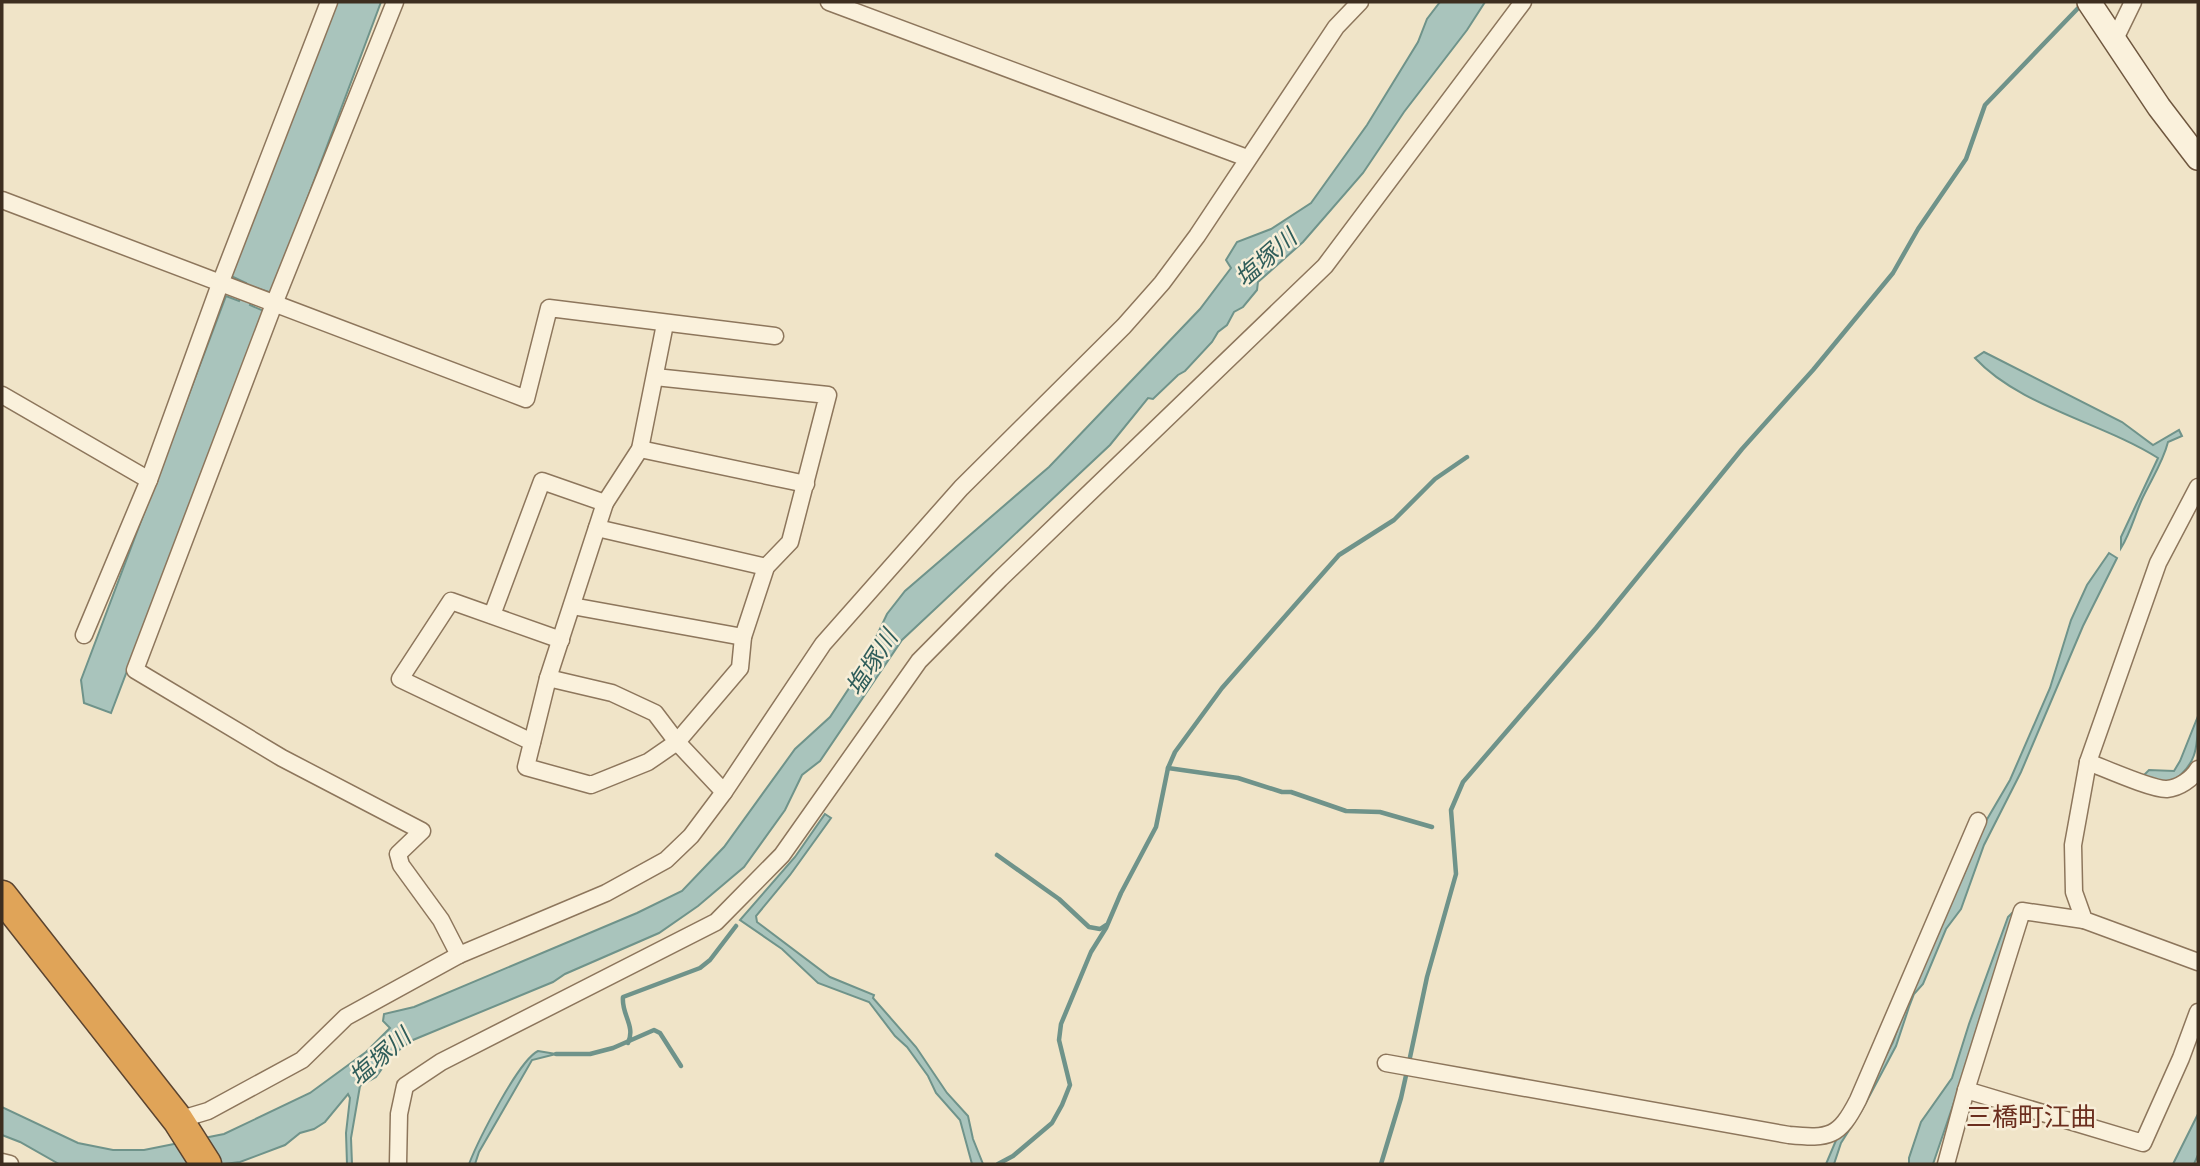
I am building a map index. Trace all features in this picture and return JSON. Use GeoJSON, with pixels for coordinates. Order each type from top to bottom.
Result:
{"type":"FeatureCollection","features":[{"type":"Feature","properties":{"kind":"highway"},"geometry":{"type":"LineString","coordinates":[[2,896],[178,1120],[206,1164]]}},
{"type":"Feature","properties":{"kind":"main road"},"geometry":{"type":"LineString","coordinates":[[2089,2],[2159,107],[2198,158]]}},
{"type":"Feature","properties":{"kind":"street"},"geometry":{"type":"LineString","coordinates":[[84,635],[149,480],[220,285],[329,2]]}},
{"type":"Feature","properties":{"kind":"street"},"geometry":{"type":"LineString","coordinates":[[394,2],[274,304],[135,670],[282,758],[422,831],[398,854],[401,865],[441,920],[459,955]]}},
{"type":"Feature","properties":{"kind":"street"},"geometry":{"type":"LineString","coordinates":[[829,2],[1247,158]]}},
{"type":"Feature","properties":{"kind":"street"},"geometry":{"type":"LineString","coordinates":[[178,1120],[208,1111],[302,1060],[346,1017],[459,955],[606,893],[666,860],[691,835],[724,792],[824,644],[961,488],[1115,335],[1162,283],[1197,236],[1336,27],[1360,2]]}},
{"type":"Feature","properties":{"kind":"street"},"geometry":{"type":"LineString","coordinates":[[398,1164],[399,1114],[405,1086],[441,1062],[716,922],[782,855],[919,661],[1000,579],[1325,266],[1523,2]]}},
{"type":"Feature","properties":{"kind":"street"},"geometry":{"type":"LineString","coordinates":[[2115,41],[2133,2]]}},
{"type":"Feature","properties":{"kind":"street"},"geometry":{"type":"LineString","coordinates":[[2,200],[526,399],[549,308],[775,336]]}},
{"type":"Feature","properties":{"kind":"street"},"geometry":{"type":"LineString","coordinates":[[655,377],[828,395],[790,542],[766,567],[743,637],[740,668],[677,742],[648,762],[591,785],[526,767],[548,678],[605,503],[640,449],[665,324]]}},
{"type":"Feature","properties":{"kind":"street"},"geometry":{"type":"LineString","coordinates":[[2,395],[149,480]]}},
{"type":"Feature","properties":{"kind":"street"},"geometry":{"type":"LineString","coordinates":[[640,449],[806,484]]}},
{"type":"Feature","properties":{"kind":"street"},"geometry":{"type":"LineString","coordinates":[[492,615],[542,481],[605,503]]}},
{"type":"Feature","properties":{"kind":"street"},"geometry":{"type":"LineString","coordinates":[[2084,920],[2074,892],[2073,845],[2088,762],[2158,563],[2193,511],[2198,487]]}},
{"type":"Feature","properties":{"kind":"street"},"geometry":{"type":"LineString","coordinates":[[597,528],[766,567]]}},
{"type":"Feature","properties":{"kind":"street"},"geometry":{"type":"LineString","coordinates":[[532,742],[400,679],[451,601],[561,640]]}},
{"type":"Feature","properties":{"kind":"street"},"geometry":{"type":"LineString","coordinates":[[572,606],[743,637]]}},
{"type":"Feature","properties":{"kind":"street"},"geometry":{"type":"LineString","coordinates":[[548,678],[612,693],[655,713],[677,742],[724,792]]}},
{"type":"Feature","properties":{"kind":"street"},"geometry":{"type":"LineString","coordinates":[[2088,762],[2164,790],[2178,787],[2198,769]]}},
{"type":"Feature","properties":{"kind":"street"},"geometry":{"type":"LineString","coordinates":[[1386,1063],[1789,1135],[1816,1138],[1833,1133],[1846,1122],[1858,1100],[1978,821]]}},
{"type":"Feature","properties":{"kind":"street"},"geometry":{"type":"LineString","coordinates":[[1946,1164],[1966,1090],[2022,911],[2084,920],[2198,962]]}},
{"type":"Feature","properties":{"kind":"street"},"geometry":{"type":"LineString","coordinates":[[1966,1090],[2143,1143],[2181,1058],[2198,1012]]}},
{"type":"Feature","properties":{"kind":"street"},"geometry":{"type":"LineString","coordinates":[[2,1162],[10,1164]]}},
{"type":"Feature","properties":{"kind":"water"},"geometry":{"type":"Polygon","coordinates":[[[337,2],[381,2],[272,293],[256,288],[250,305],[264,311],[111,713],[84,703],[81,680],[226,296],[239,301],[246,283],[231,276],[337,2]]]}},
{"type":"Feature","properties":{"kind":"water","name":"塩塚川"},"geometry":{"type":"Polygon","coordinates":[[[1440,2],[1485,2],[1363,173],[1303,242],[1258,282],[1257,290],[1243,307],[1234,312],[1227,325],[1185,371],[1153,399],[1148,398],[1110,445],[902,640],[820,761],[802,775],[785,810],[744,867],[698,906],[659,933],[565,974],[553,982],[413,1040],[391,1056],[376,1077],[360,1086],[351,1138],[352,1164],[347,1164],[348,1094],[325,1122],[314,1129],[300,1133],[285,1145],[240,1162],[224,1164],[59,1164],[2,1135],[2,1107],[78,1143],[113,1150],[144,1150],[224,1134],[310,1093],[366,1052],[390,1028],[383,1021],[384,1014],[414,1007],[637,913],[682,891],[724,847],[795,749],[830,717],[859,673],[887,614],[905,591],[1049,467],[1200,309],[1231,268],[1226,260],[1237,242],[1271,229],[1311,203],[1367,125],[1418,42],[1427,19],[1440,2]]]}},
{"type":"Feature","properties":{"kind":"water"},"geometry":{"type":"Polygon","coordinates":[[[1984,352],[2122,422],[2153,445],[2179,430],[2182,436],[2168,442],[2121,548],[2121,537],[2158,458],[2014,389],[1993,375],[1975,358],[1984,352]]]}},
{"type":"Feature","properties":{"kind":"water"},"geometry":{"type":"Polygon","coordinates":[[[2109,553],[2117,558],[2083,626],[2021,772],[1984,845],[1961,909],[1946,929],[1923,984],[1914,994],[1896,1046],[1841,1143],[1834,1164],[1826,1164],[1837,1138],[1893,1042],[1913,985],[1986,821],[2010,780],[2050,688],[2071,620],[2087,585],[2109,553]]]}},
{"type":"Feature","properties":{"kind":"water"},"geometry":{"type":"Polygon","coordinates":[[[2198,716],[2194,756],[2184,771],[2167,785],[2143,776],[2149,770],[2174,771],[2198,716]]]}},
{"type":"Feature","properties":{"kind":"water"},"geometry":{"type":"Polygon","coordinates":[[[825,814],[831,818],[756,916],[757,922],[830,977],[874,995],[873,998],[916,1047],[947,1093],[968,1116],[983,1164],[972,1164],[960,1120],[936,1093],[928,1076],[907,1047],[869,1002],[818,983],[782,949],[740,920],[795,857],[825,814]]]}},
{"type":"Feature","properties":{"kind":"water"},"geometry":{"type":"Polygon","coordinates":[[[2014,911],[2015,923],[1933,1164],[1909,1164],[1921,1122],[1952,1078],[2008,917],[2014,911]]]}},
{"type":"Feature","properties":{"kind":"water"},"geometry":{"type":"Polygon","coordinates":[[[538,1051],[556,1054],[532,1060],[479,1152],[475,1164],[469,1164],[510,1085],[538,1051]]]}},
{"type":"Feature","properties":{"kind":"water"},"geometry":{"type":"Polygon","coordinates":[[[2198,1114],[2198,1155],[2194,1164],[2173,1164],[2198,1114]]]}},
{"type":"Feature","properties":{"kind":"waterway"},"geometry":{"type":"LineString","coordinates":[[1409,1062],[1427,977],[1456,874],[1451,810],[1463,782],[1596,628],[1742,449],[1813,370],[1893,273],[1918,229],[1966,159],[1985,105],[2083,3]]}},
{"type":"Feature","properties":{"kind":"waterway"},"geometry":{"type":"LineString","coordinates":[[998,1164],[1013,1156],[1052,1123],[1062,1105],[1070,1085],[1059,1040],[1061,1024],[1091,952],[1106,928],[1156,827],[1168,768],[1175,752],[1222,688],[1339,555],[1394,520],[1435,479],[1467,457]]}},
{"type":"Feature","properties":{"kind":"waterway"},"geometry":{"type":"LineString","coordinates":[[1168,768],[1238,778],[1346,811],[1380,812],[1432,827]]}},
{"type":"Feature","properties":{"kind":"waterway"},"geometry":{"type":"LineString","coordinates":[[997,855],[1059,899],[1089,927],[1100,929],[1106,925]]}},
{"type":"Feature","properties":{"kind":"waterway"},"geometry":{"type":"LineString","coordinates":[[628,1043],[630,1031],[623,997],[700,968],[710,960],[736,926]]}},
{"type":"Feature","properties":{"kind":"waterway"},"geometry":{"type":"LineString","coordinates":[[556,1054],[590,1054],[613,1048],[654,1030],[660,1033],[681,1066]]}},
{"type":"Feature","properties":{"kind":"waterway"},"geometry":{"type":"LineString","coordinates":[[1381,1164],[1407,1071]]}},
{"type":"Feature","properties":{"kind":"district","name":"三橋町江曲"},"geometry":{"type":"Point","coordinates":[2031,1117]}}]}
